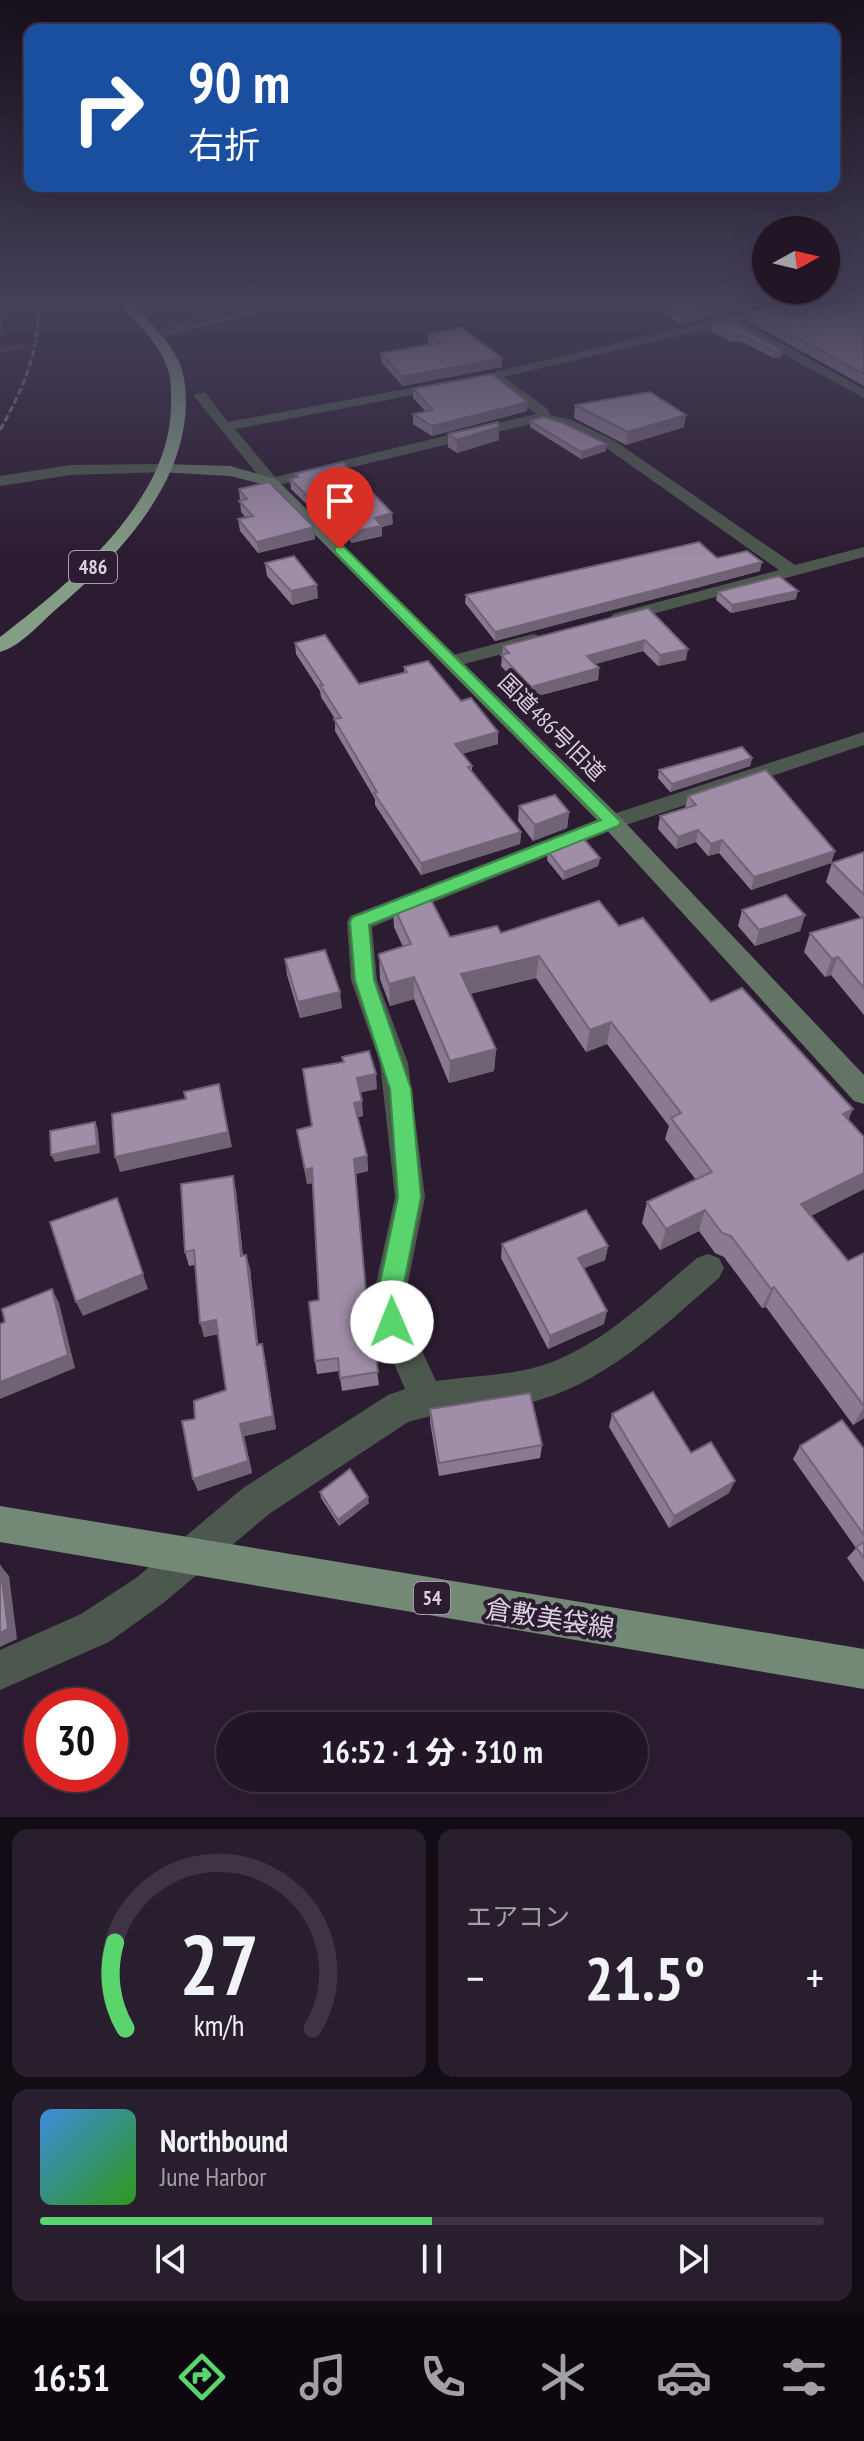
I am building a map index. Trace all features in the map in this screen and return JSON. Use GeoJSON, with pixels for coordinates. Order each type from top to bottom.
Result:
{"type":"FeatureCollection","features":[{"type":"Feature","properties":{"kind":"highway","name":"486"},"geometry":{"type":"LineString","coordinates":[[0,646],[41,615],[112,550],[164,469],[174,429],[176,388]]}},
{"type":"Feature","properties":{"kind":"main road","name":"倉敷美袋線"},"geometry":{"type":"LineString","coordinates":[[0,1524],[864,1669]]}},
{"type":"Feature","properties":{"kind":"street"},"geometry":{"type":"LineString","coordinates":[[225,427],[432,388]]}},
{"type":"Feature","properties":{"kind":"street"},"geometry":{"type":"LineString","coordinates":[[510,388],[543,412],[543,417]]}},
{"type":"Feature","properties":{"kind":"street"},"geometry":{"type":"LineString","coordinates":[[200,395],[271,482],[543,417],[567,423],[610,444],[793,572]]}},
{"type":"Feature","properties":{"kind":"street"},"geometry":{"type":"LineString","coordinates":[[0,481],[71,470],[164,469]]}},
{"type":"Feature","properties":{"kind":"street","name":"国道486号旧道"},"geometry":{"type":"LineString","coordinates":[[164,469],[230,471],[271,482],[612,822],[864,1093]]}},
{"type":"Feature","properties":{"kind":"street"},"geometry":{"type":"LineString","coordinates":[[599,623],[864,552]]}},
{"type":"Feature","properties":{"kind":"street"},"geometry":{"type":"LineString","coordinates":[[453,661],[554,635]]}},
{"type":"Feature","properties":{"kind":"street"},"geometry":{"type":"LineString","coordinates":[[426,1398],[392,1322],[390,1293],[410,1197],[405,1136],[394,1063],[364,980],[359,922],[612,822],[864,738]]}},
{"type":"Feature","properties":{"kind":"street"},"geometry":{"type":"LineString","coordinates":[[0,1670],[95,1628],[190,1558],[256,1501],[400,1407],[426,1398],[539,1383],[574,1368],[610,1347],[708,1268]]}},
{"type":"Feature","properties":{"kind":"building"},"geometry":{"type":"Polygon","coordinates":[[[510,388],[528,402],[432,426],[413,414],[433,410],[413,389],[510,388]]]}},
{"type":"Feature","properties":{"kind":"building"},"geometry":{"type":"Polygon","coordinates":[[[650,392],[686,415],[628,432],[575,405],[650,392]]]}},
{"type":"Feature","properties":{"kind":"building"},"geometry":{"type":"Polygon","coordinates":[[[543,417],[607,444],[581,452],[530,421],[543,417]]]}},
{"type":"Feature","properties":{"kind":"building"},"geometry":{"type":"Polygon","coordinates":[[[498,422],[499,427],[457,440],[448,434],[498,422]]]}},
{"type":"Feature","properties":{"kind":"building"},"geometry":{"type":"Polygon","coordinates":[[[343,462],[392,513],[375,518],[382,526],[351,532],[346,520],[335,523],[290,479],[298,477],[295,474],[343,462]]]}},
{"type":"Feature","properties":{"kind":"building"},"geometry":{"type":"Polygon","coordinates":[[[269,482],[314,527],[257,542],[238,519],[253,516],[239,501],[247,499],[239,489],[269,482]]]}},
{"type":"Feature","properties":{"kind":"building"},"geometry":{"type":"Polygon","coordinates":[[[699,542],[717,558],[747,551],[762,562],[495,632],[466,595],[699,542]]]}},
{"type":"Feature","properties":{"kind":"building"},"geometry":{"type":"Polygon","coordinates":[[[294,556],[317,585],[291,591],[265,563],[294,556]]]}},
{"type":"Feature","properties":{"kind":"building"},"geometry":{"type":"Polygon","coordinates":[[[779,576],[798,591],[732,605],[718,592],[779,576]]]}},
{"type":"Feature","properties":{"kind":"building"},"geometry":{"type":"Polygon","coordinates":[[[648,608],[688,649],[660,655],[645,640],[587,656],[599,668],[531,687],[501,655],[509,653],[503,646],[648,608]]]}},
{"type":"Feature","properties":{"kind":"building"},"geometry":{"type":"Polygon","coordinates":[[[325,635],[359,684],[407,672],[404,667],[428,661],[461,701],[471,698],[498,732],[455,744],[472,766],[468,767],[521,832],[421,863],[374,793],[377,792],[334,719],[341,718],[295,643],[325,635]]]}},
{"type":"Feature","properties":{"kind":"building"},"geometry":{"type":"Polygon","coordinates":[[[742,747],[752,758],[672,784],[659,770],[742,747]]]}},
{"type":"Feature","properties":{"kind":"building"},"geometry":{"type":"Polygon","coordinates":[[[766,770],[835,851],[754,877],[722,840],[711,844],[698,830],[678,837],[660,816],[696,805],[688,796],[766,770]]]}},
{"type":"Feature","properties":{"kind":"building"},"geometry":{"type":"Polygon","coordinates":[[[555,795],[569,812],[535,825],[519,806],[555,795]]]}},
{"type":"Feature","properties":{"kind":"building"},"geometry":{"type":"Polygon","coordinates":[[[583,838],[600,858],[564,872],[548,851],[583,838]]]}},
{"type":"Feature","properties":{"kind":"building"},"geometry":{"type":"Polygon","coordinates":[[[864,852],[864,895],[832,863],[864,852]]]}},
{"type":"Feature","properties":{"kind":"building"},"geometry":{"type":"Polygon","coordinates":[[[786,895],[805,915],[759,930],[742,910],[786,895]]]}},
{"type":"Feature","properties":{"kind":"building"},"geometry":{"type":"Polygon","coordinates":[[[429,896],[450,937],[497,926],[501,933],[599,901],[619,926],[643,918],[711,1002],[742,988],[853,1109],[843,1114],[864,1137],[864,1173],[801,1204],[848,1261],[864,1253],[864,1406],[774,1287],[771,1289],[731,1236],[722,1233],[705,1210],[666,1229],[647,1202],[712,1172],[671,1118],[681,1113],[611,1022],[590,1030],[539,956],[461,974],[496,1049],[450,1061],[414,977],[389,984],[379,957],[379,954],[411,944],[393,905],[429,896]]]}},
{"type":"Feature","properties":{"kind":"building"},"geometry":{"type":"Polygon","coordinates":[[[864,917],[864,988],[838,957],[832,959],[810,933],[864,917]]]}},
{"type":"Feature","properties":{"kind":"building"},"geometry":{"type":"Polygon","coordinates":[[[325,950],[340,992],[298,1002],[285,959],[325,950]]]}},
{"type":"Feature","properties":{"kind":"building"},"geometry":{"type":"Polygon","coordinates":[[[369,1051],[376,1074],[357,1078],[362,1101],[354,1103],[367,1156],[354,1159],[366,1293],[378,1372],[340,1378],[338,1358],[315,1361],[309,1302],[319,1300],[312,1168],[305,1170],[297,1130],[312,1126],[303,1069],[344,1062],[342,1057],[369,1051]]]}},
{"type":"Feature","properties":{"kind":"building"},"geometry":{"type":"Polygon","coordinates":[[[219,1084],[228,1132],[115,1157],[112,1114],[186,1099],[184,1092],[219,1084]]]}},
{"type":"Feature","properties":{"kind":"building"},"geometry":{"type":"Polygon","coordinates":[[[95,1122],[97,1145],[51,1155],[50,1131],[95,1122]]]}},
{"type":"Feature","properties":{"kind":"building"},"geometry":{"type":"Polygon","coordinates":[[[233,1176],[241,1256],[246,1255],[257,1345],[262,1344],[273,1416],[240,1424],[248,1461],[193,1479],[182,1421],[195,1419],[194,1401],[226,1390],[216,1320],[200,1323],[194,1250],[185,1252],[181,1184],[233,1176]]]}},
{"type":"Feature","properties":{"kind":"building"},"geometry":{"type":"Polygon","coordinates":[[[117,1198],[143,1274],[76,1302],[50,1222],[117,1198]]]}},
{"type":"Feature","properties":{"kind":"building"},"geometry":{"type":"Polygon","coordinates":[[[586,1210],[608,1246],[578,1258],[607,1311],[550,1336],[502,1244],[586,1210]]]}},
{"type":"Feature","properties":{"kind":"building"},"geometry":{"type":"Polygon","coordinates":[[[52,1289],[68,1355],[0,1382],[0,1324],[5,1322],[2,1309],[52,1289]]]}},
{"type":"Feature","properties":{"kind":"building"},"geometry":{"type":"Polygon","coordinates":[[[653,1392],[691,1453],[711,1442],[735,1481],[674,1516],[612,1414],[653,1392]]]}},
{"type":"Feature","properties":{"kind":"building"},"geometry":{"type":"Polygon","coordinates":[[[530,1393],[542,1445],[439,1463],[430,1409],[530,1393]]]}},
{"type":"Feature","properties":{"kind":"building"},"geometry":{"type":"Polygon","coordinates":[[[842,1420],[864,1449],[864,1535],[800,1446],[842,1420]]]}},
{"type":"Feature","properties":{"kind":"building"},"geometry":{"type":"Polygon","coordinates":[[[350,1469],[368,1497],[338,1520],[320,1492],[350,1469]]]}},
{"type":"Feature","properties":{"kind":"building"},"geometry":{"type":"Polygon","coordinates":[[[864,1542],[864,1558],[856,1547],[864,1542]]]}},
{"type":"Feature","properties":{"kind":"building"},"geometry":{"type":"Polygon","coordinates":[[[0,1565],[8,1629],[0,1633],[0,1565]]]}},
{"type":"Feature","properties":{"kind":"railway"},"geometry":{"type":"LineString","coordinates":[[0,430],[21,388]]}},
{"type":"Feature","properties":{"kind":"route"},"geometry":{"type":"LineString","coordinates":[[340,549],[612,822],[359,922],[364,980],[394,1063],[400,1089],[410,1197],[390,1293],[392,1322]]}}]}
